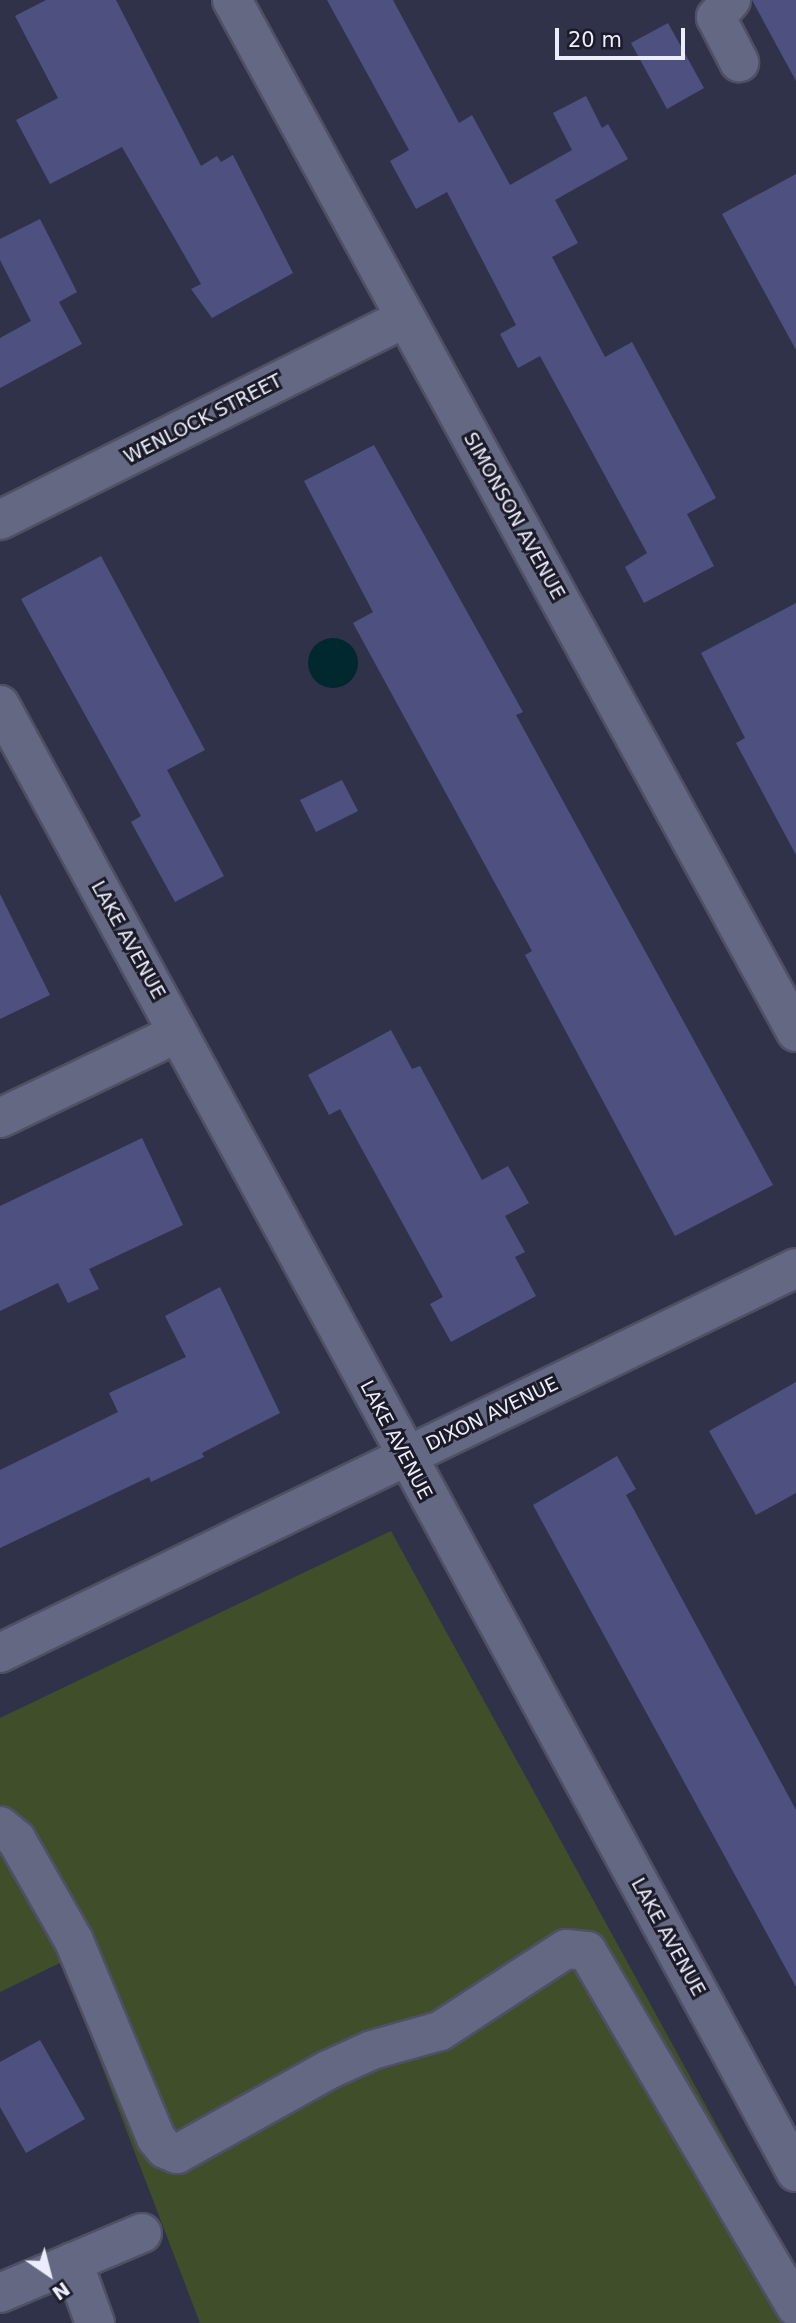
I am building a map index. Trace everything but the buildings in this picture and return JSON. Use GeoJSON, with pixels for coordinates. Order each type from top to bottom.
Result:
{"type":"FeatureCollection","features":[{"type":"Feature","properties":{"kind":"street","name":"SIMONSON AVENUE"},"geometry":{"type":"LineString","coordinates":[[232,0],[406,317],[783,976],[796,1032]]}},
{"type":"Feature","properties":{"kind":"street"},"geometry":{"type":"LineString","coordinates":[[731,0],[716,17],[739,62]]}},
{"type":"Feature","properties":{"kind":"street","name":"WENLOCK STREET"},"geometry":{"type":"LineString","coordinates":[[0,520],[406,317]]}},
{"type":"Feature","properties":{"kind":"street","name":"LAKE AVENUE"},"geometry":{"type":"LineString","coordinates":[[0,705],[404,1456],[796,2172]]}},
{"type":"Feature","properties":{"kind":"street"},"geometry":{"type":"LineString","coordinates":[[0,1118],[178,1033]]}},
{"type":"Feature","properties":{"kind":"street","name":"DIXON AVENUE"},"geometry":{"type":"LineString","coordinates":[[0,1653],[796,1268]]}},
{"type":"Feature","properties":{"kind":"street"},"geometry":{"type":"LineString","coordinates":[[0,1826],[16,1839],[74,1941],[156,2138],[165,2149],[177,2154],[328,2070],[372,2050],[440,2031],[566,1950],[587,1951],[796,2307]]}},
{"type":"Feature","properties":{"kind":"street"},"geometry":{"type":"LineString","coordinates":[[0,2293],[142,2233]]}},
{"type":"Feature","properties":{"kind":"street"},"geometry":{"type":"LineString","coordinates":[[73,2262],[95,2323]]}},
{"type":"Feature","properties":{"kind":"green space"},"geometry":{"type":"Polygon","coordinates":[[[391,1531],[796,2270],[796,2323],[200,2323],[62,1962],[0,1992],[0,1718],[391,1531]]]}},
{"type":"Feature","properties":{"kind":"shaded area"},"geometry":{"type":"Polygon","coordinates":[[[333,638],[350,646],[358,663],[350,680],[333,688],[316,680],[308,663],[316,646],[333,638]]]}}]}
